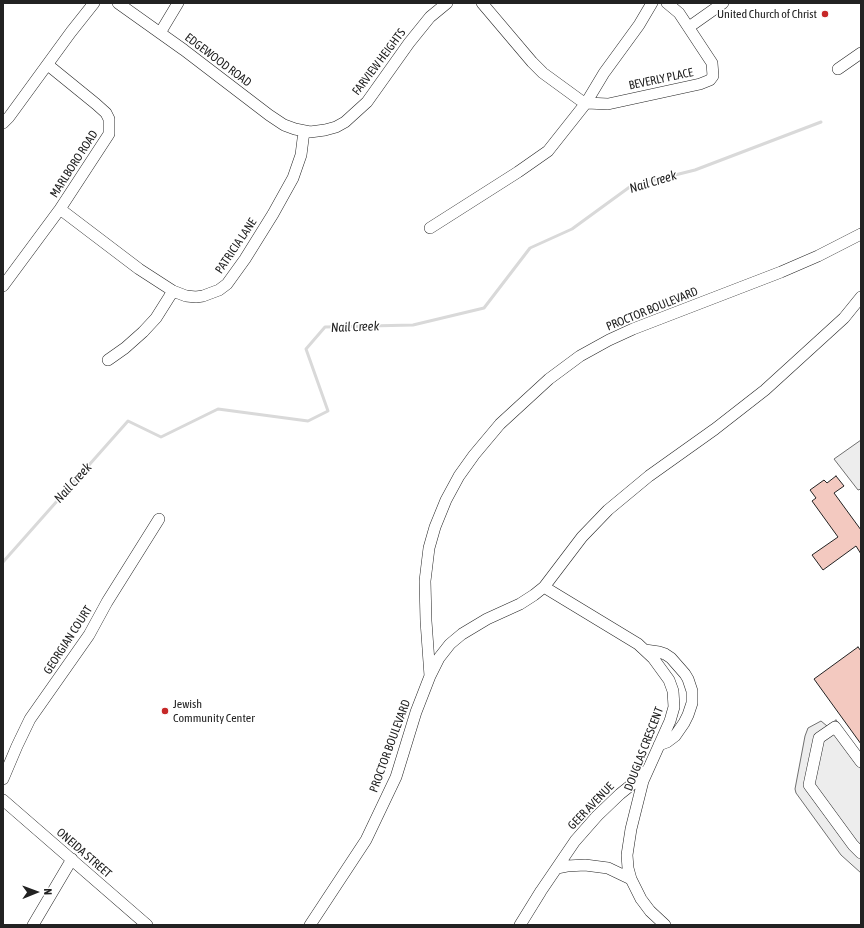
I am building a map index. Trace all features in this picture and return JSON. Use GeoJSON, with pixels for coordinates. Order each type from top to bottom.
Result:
{"type":"FeatureCollection","features":[{"type":"Feature","properties":{"kind":"street"},"geometry":{"type":"LineString","coordinates":[[3,123],[94,3]]}},
{"type":"Feature","properties":{"kind":"street","name":"EDGEWOOD ROAD"},"geometry":{"type":"LineString","coordinates":[[118,3],[184,50],[269,115],[284,125],[304,131]]}},
{"type":"Feature","properties":{"kind":"street"},"geometry":{"type":"LineString","coordinates":[[160,33],[178,3]]}},
{"type":"Feature","properties":{"kind":"street","name":"FARVIEW HEIGHTS"},"geometry":{"type":"LineString","coordinates":[[304,131],[310,132],[325,130],[336,127],[345,122],[367,102],[414,38],[430,18],[446,3]]}},
{"type":"Feature","properties":{"kind":"street"},"geometry":{"type":"LineString","coordinates":[[482,3],[543,73],[580,100],[586,102]]}},
{"type":"Feature","properties":{"kind":"street"},"geometry":{"type":"LineString","coordinates":[[430,228],[548,151],[586,102],[604,73],[639,25],[652,3]]}},
{"type":"Feature","properties":{"kind":"street"},"geometry":{"type":"LineString","coordinates":[[667,3],[679,13],[689,27],[723,3]]}},
{"type":"Feature","properties":{"kind":"street","name":"BEVERLY PLACE"},"geometry":{"type":"LineString","coordinates":[[586,102],[608,104],[700,84],[710,80],[714,74],[712,62],[689,27]]}},
{"type":"Feature","properties":{"kind":"street"},"geometry":{"type":"LineString","coordinates":[[838,69],[861,53]]}},
{"type":"Feature","properties":{"kind":"street","name":"MARLBORO ROAD"},"geometry":{"type":"LineString","coordinates":[[3,286],[60,209],[109,134],[109,119],[106,113],[48,65]]}},
{"type":"Feature","properties":{"kind":"street","name":"PATRICIA LANE"},"geometry":{"type":"LineString","coordinates":[[60,209],[139,269],[173,291],[186,296],[203,296],[219,290],[227,284],[245,259],[273,214],[293,178],[301,156],[304,131]]}},
{"type":"Feature","properties":{"kind":"street","name":"PROCTOR BOULEVARD"},"geometry":{"type":"LineString","coordinates":[[430,676],[425,581],[429,548],[435,527],[446,500],[459,476],[474,454],[500,424],[549,379],[580,356],[609,340],[633,329],[782,272],[861,234]]}},
{"type":"Feature","properties":{"kind":"street"},"geometry":{"type":"LineString","coordinates":[[108,360],[125,348],[143,332],[156,318],[173,291]]}},
{"type":"Feature","properties":{"kind":"street","name":"PROCTOR BOULEVARD"},"geometry":{"type":"LineString","coordinates":[[310,925],[366,840],[396,777],[416,712],[430,676],[439,658],[450,644],[462,634],[487,619],[520,604],[544,587],[582,537],[608,510],[649,476],[715,429],[765,390],[844,318],[861,297]]}},
{"type":"Feature","properties":{"kind":"street","name":"GEORGIAN COURT"},"geometry":{"type":"LineString","coordinates":[[3,779],[30,719],[89,635],[107,602],[159,519]]}},
{"type":"Feature","properties":{"kind":"street","name":"DOUGLAS CRESCENT"},"geometry":{"type":"LineString","coordinates":[[544,587],[638,644],[654,658],[669,680],[673,691],[674,707],[670,721],[643,781],[631,829],[627,855],[631,879],[641,899],[650,911],[664,925]]}},
{"type":"Feature","properties":{"kind":"street"},"geometry":{"type":"LineString","coordinates":[[645,650],[659,652],[670,658],[685,674],[692,691],[692,703],[684,723],[675,736],[667,742],[659,745]]}},
{"type":"Feature","properties":{"kind":"street"},"geometry":{"type":"LineString","coordinates":[[861,762],[836,727],[819,738],[809,785],[853,845],[861,853]]}},
{"type":"Feature","properties":{"kind":"street","name":"GEER AVENUE"},"geometry":{"type":"LineString","coordinates":[[520,925],[540,891],[575,841],[597,816],[649,768]]}},
{"type":"Feature","properties":{"kind":"street","name":"ONEIDA STREET"},"geometry":{"type":"LineString","coordinates":[[3,800],[147,925]]}},
{"type":"Feature","properties":{"kind":"street"},"geometry":{"type":"LineString","coordinates":[[33,925],[72,860]]}},
{"type":"Feature","properties":{"kind":"street"},"geometry":{"type":"LineString","coordinates":[[557,868],[585,865],[608,868],[631,879]]}},
{"type":"Feature","properties":{"kind":"shaded area"},"geometry":{"type":"Polygon","coordinates":[[[861,440],[861,489],[858,490],[834,459],[861,440]]]}},
{"type":"Feature","properties":{"kind":"shaded area"},"geometry":{"type":"Polygon","coordinates":[[[836,720],[861,754],[861,873],[841,855],[796,793],[795,789],[805,736],[808,728],[821,721],[827,726],[836,720]]]}},
{"type":"Feature","properties":{"kind":"building"},"geometry":{"type":"Polygon","coordinates":[[[836,476],[844,486],[834,493],[861,530],[861,554],[856,546],[823,570],[812,555],[838,537],[812,501],[816,498],[810,490],[824,480],[827,483],[836,476]]]}},
{"type":"Feature","properties":{"kind":"building"},"geometry":{"type":"Polygon","coordinates":[[[858,647],[861,651],[861,744],[814,679],[858,647]]]}},
{"type":"Feature","properties":{"kind":"waterway","name":"Nail Creek"},"geometry":{"type":"LineString","coordinates":[[3,562],[128,421],[161,437],[218,409],[308,421],[328,411],[306,349],[325,327],[413,325],[484,308],[530,248],[572,229],[631,186],[695,170],[821,122]]}},
{"type":"Feature","properties":{"kind":"place","name":"United Church of Christ"},"geometry":{"type":"Point","coordinates":[825,14]}},
{"type":"Feature","properties":{"kind":"place","name":"Jewish Community Center"},"geometry":{"type":"Point","coordinates":[165,711]}}]}
